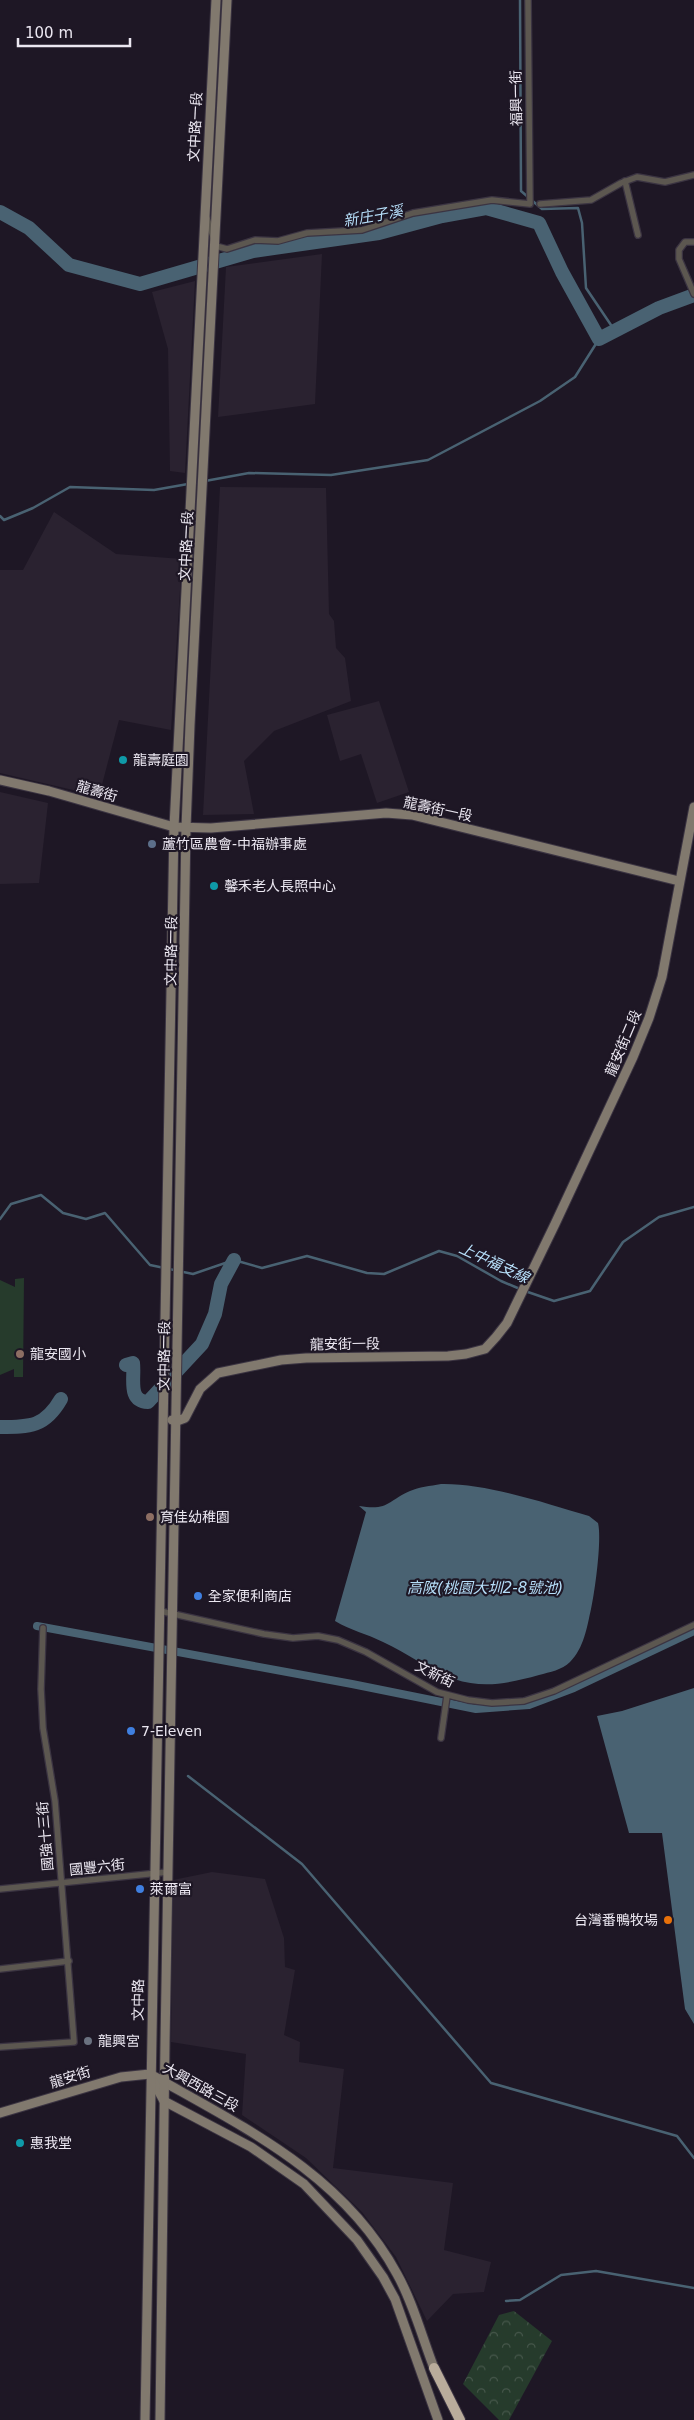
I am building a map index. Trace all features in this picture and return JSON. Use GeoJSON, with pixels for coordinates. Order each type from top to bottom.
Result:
{"type":"FeatureCollection","features":[{"type":"Feature","properties":{"kind":"highway"},"geometry":{"type":"LineString","coordinates":[[434,2368],[460,2420]]}},
{"type":"Feature","properties":{"kind":"street","name":"文中路一段"},"geometry":{"type":"LineString","coordinates":[[160,1611],[165,1416],[168,1065],[174,827],[216,0]]}},
{"type":"Feature","properties":{"kind":"street","name":"文中路一段"},"geometry":{"type":"LineString","coordinates":[[174,1613],[186,828],[227,0]]}},
{"type":"Feature","properties":{"kind":"street","name":"福興一街"},"geometry":{"type":"LineString","coordinates":[[215,250],[227,249],[255,240],[278,241],[308,232],[362,230],[413,213],[492,200],[530,201],[528,0]]}},
{"type":"Feature","properties":{"kind":"street"},"geometry":{"type":"LineString","coordinates":[[212,84],[222,84]]}},
{"type":"Feature","properties":{"kind":"street"},"geometry":{"type":"LineString","coordinates":[[208,149],[219,149]]}},
{"type":"Feature","properties":{"kind":"street"},"geometry":{"type":"LineString","coordinates":[[540,204],[591,200],[625,181],[637,177],[665,182],[694,175]]}},
{"type":"Feature","properties":{"kind":"street"},"geometry":{"type":"LineString","coordinates":[[625,181],[638,235]]}},
{"type":"Feature","properties":{"kind":"street"},"geometry":{"type":"LineString","coordinates":[[205,211],[215,250]]}},
{"type":"Feature","properties":{"kind":"street"},"geometry":{"type":"LineString","coordinates":[[693,293],[679,259],[679,250],[686,242],[694,242]]}},
{"type":"Feature","properties":{"kind":"street"},"geometry":{"type":"LineString","coordinates":[[196,420],[206,420]]}},
{"type":"Feature","properties":{"kind":"street"},"geometry":{"type":"LineString","coordinates":[[188,558],[200,558]]}},
{"type":"Feature","properties":{"kind":"street"},"geometry":{"type":"LineString","coordinates":[[184,630],[196,631]]}},
{"type":"Feature","properties":{"kind":"street","name":"龍壽街"},"geometry":{"type":"LineString","coordinates":[[0,780],[49,791],[174,827],[186,828]]}},
{"type":"Feature","properties":{"kind":"street","name":"龍安街二段"},"geometry":{"type":"LineString","coordinates":[[521,1294],[618,1090],[649,1018],[662,977],[694,806]]}},
{"type":"Feature","properties":{"kind":"street","name":"龍壽街一段"},"geometry":{"type":"LineString","coordinates":[[186,828],[211,828],[386,813],[412,815],[679,881]]}},
{"type":"Feature","properties":{"kind":"street"},"geometry":{"type":"LineString","coordinates":[[168,1065],[182,1065]]}},
{"type":"Feature","properties":{"kind":"street","name":"龍安街一段"},"geometry":{"type":"LineString","coordinates":[[177,1421],[185,1418],[200,1389],[207,1380],[218,1373],[238,1368],[306,1358],[448,1356],[485,1349],[507,1323],[521,1294]]}},
{"type":"Feature","properties":{"kind":"street"},"geometry":{"type":"LineString","coordinates":[[165,1416],[177,1421]]}},
{"type":"Feature","properties":{"kind":"street","name":"文新街"},"geometry":{"type":"LineString","coordinates":[[160,1611],[264,1634],[294,1638],[318,1636],[338,1640],[366,1652],[419,1684],[447,1696],[492,1703],[524,1701],[554,1691],[694,1626]]}},
{"type":"Feature","properties":{"kind":"street","name":"文中路"},"geometry":{"type":"LineString","coordinates":[[145,2420],[160,1611]]}},
{"type":"Feature","properties":{"kind":"street","name":"文中路"},"geometry":{"type":"LineString","coordinates":[[160,2420],[170,1745],[174,1613]]}},
{"type":"Feature","properties":{"kind":"street","name":"國強十三街"},"geometry":{"type":"LineString","coordinates":[[0,2047],[74,2042],[55,1801],[43,1728],[41,1689],[43,1628]]}},
{"type":"Feature","properties":{"kind":"street"},"geometry":{"type":"LineString","coordinates":[[441,1738],[447,1696]]}},
{"type":"Feature","properties":{"kind":"street"},"geometry":{"type":"LineString","coordinates":[[158,1745],[170,1745]]}},
{"type":"Feature","properties":{"kind":"street","name":"國豐六街"},"geometry":{"type":"LineString","coordinates":[[0,1889],[168,1872]]}},
{"type":"Feature","properties":{"kind":"street"},"geometry":{"type":"LineString","coordinates":[[0,1969],[69,1961]]}},
{"type":"Feature","properties":{"kind":"street","name":"大興西路三段"},"geometry":{"type":"LineString","coordinates":[[150,2074],[229,2118],[280,2150],[324,2182],[366,2225],[398,2274],[454,2420]]}},
{"type":"Feature","properties":{"kind":"street","name":"大興西路三段"},"geometry":{"type":"LineString","coordinates":[[150,2074],[164,2101],[251,2147],[288,2171],[321,2199],[357,2240],[383,2277],[395,2299],[438,2420]]}},
{"type":"Feature","properties":{"kind":"street","name":"龍安街"},"geometry":{"type":"LineString","coordinates":[[0,2113],[121,2077],[150,2074]]}},
{"type":"Feature","properties":{"kind":"shaded area"},"geometry":{"type":"Polygon","coordinates":[[[322,254],[315,404],[218,417],[226,267],[322,254]]]}},
{"type":"Feature","properties":{"kind":"shaded area"},"geometry":{"type":"Polygon","coordinates":[[[195,281],[185,473],[170,471],[168,349],[152,292],[195,281]]]}},
{"type":"Feature","properties":{"kind":"shaded area"},"geometry":{"type":"Polygon","coordinates":[[[220,487],[326,488],[329,614],[334,621],[336,648],[345,658],[351,701],[274,731],[244,761],[254,814],[203,815],[220,487]]]}},
{"type":"Feature","properties":{"kind":"shaded area"},"geometry":{"type":"Polygon","coordinates":[[[54,512],[116,554],[182,559],[171,730],[119,720],[99,796],[0,773],[0,570],[23,570],[54,512]]]}},
{"type":"Feature","properties":{"kind":"shaded area"},"geometry":{"type":"Polygon","coordinates":[[[379,701],[409,792],[377,803],[361,754],[340,761],[327,715],[379,701]]]}},
{"type":"Feature","properties":{"kind":"shaded area"},"geometry":{"type":"Polygon","coordinates":[[[0,792],[48,803],[39,883],[0,884],[0,792]]]}},
{"type":"Feature","properties":{"kind":"shaded area"},"geometry":{"type":"Polygon","coordinates":[[[212,1872],[265,1879],[284,1938],[285,1967],[295,1970],[284,2035],[300,2042],[299,2062],[344,2069],[333,2168],[453,2183],[444,2250],[491,2262],[484,2292],[453,2294],[427,2321],[396,2257],[362,2212],[306,2158],[242,2115],[246,2054],[171,2042],[173,1880],[212,1872]]]}},
{"type":"Feature","properties":{"kind":"green space"},"geometry":{"type":"Polygon","coordinates":[[[24,1278],[23,1377],[14,1377],[14,1369],[0,1375],[0,1280],[15,1287],[15,1279],[24,1278]]]}},
{"type":"Feature","properties":{"kind":"green space"},"geometry":{"type":"Polygon","coordinates":[[[514,2311],[552,2341],[509,2420],[499,2420],[463,2384],[499,2315],[514,2311]]]}},
{"type":"Feature","properties":{"kind":"water","name":"高陂(桃園大圳2-8號池)"},"geometry":{"type":"Polygon","coordinates":[[[441,1484],[496,1490],[589,1516],[598,1523],[598,1565],[593,1601],[579,1650],[567,1665],[552,1672],[497,1684],[465,1682],[445,1675],[392,1646],[335,1621],[366,1512],[359,1506],[382,1506],[413,1490],[441,1484]]]}},
{"type":"Feature","properties":{"kind":"water"},"geometry":{"type":"Polygon","coordinates":[[[694,1688],[694,2024],[685,2009],[662,1833],[629,1833],[597,1716],[622,1711],[694,1688]]]}},
{"type":"Feature","properties":{"kind":"waterway"},"geometry":{"type":"LineString","coordinates":[[520,0],[521,191],[542,209],[578,208],[582,223],[586,288],[615,331]]}},
{"type":"Feature","properties":{"kind":"waterway","name":"新庄子溪"},"geometry":{"type":"LineString","coordinates":[[0,212],[29,228],[69,265],[140,284],[253,251],[379,233],[442,216],[486,208],[539,223],[562,272],[599,339],[659,308],[694,295]]}},
{"type":"Feature","properties":{"kind":"waterway"},"geometry":{"type":"LineString","coordinates":[[194,483],[249,473],[331,475],[428,460],[540,401],[575,377],[599,339]]}},
{"type":"Feature","properties":{"kind":"waterway"},"geometry":{"type":"LineString","coordinates":[[0,516],[4,520],[33,508],[70,487],[154,490],[188,484]]}},
{"type":"Feature","properties":{"kind":"waterway","name":"上中福支線"},"geometry":{"type":"LineString","coordinates":[[0,1219],[11,1204],[41,1195],[63,1213],[86,1219],[105,1213],[150,1265],[193,1274],[234,1260],[262,1268],[307,1256],[367,1273],[384,1274],[439,1251],[457,1256],[501,1281],[520,1289]]}},
{"type":"Feature","properties":{"kind":"waterway","name":"上中福支線"},"geometry":{"type":"LineString","coordinates":[[525,1291],[554,1301],[590,1291],[623,1242],[659,1217],[694,1207]]}},
{"type":"Feature","properties":{"kind":"waterway"},"geometry":{"type":"LineString","coordinates":[[126,1365],[133,1363],[133,1388],[137,1398],[148,1402],[202,1344],[215,1314],[221,1284],[234,1260]]}},
{"type":"Feature","properties":{"kind":"waterway"},"geometry":{"type":"LineString","coordinates":[[0,1427],[20,1427],[36,1424],[49,1415],[61,1399]]}},
{"type":"Feature","properties":{"kind":"waterway"},"geometry":{"type":"LineString","coordinates":[[37,1626],[352,1684],[476,1709],[529,1705],[574,1688],[694,1631]]}},
{"type":"Feature","properties":{"kind":"waterway"},"geometry":{"type":"LineString","coordinates":[[188,1776],[302,1864],[491,2083],[677,2136],[694,2158]]}},
{"type":"Feature","properties":{"kind":"waterway"},"geometry":{"type":"LineString","coordinates":[[506,2301],[520,2300],[561,2275],[596,2271],[694,2288]]}},
{"type":"Feature","properties":{"kind":"place","name":"龍壽庭園"},"geometry":{"type":"Point","coordinates":[123,760]}},
{"type":"Feature","properties":{"kind":"place","name":"蘆竹區農會-中福辦事處"},"geometry":{"type":"Point","coordinates":[152,844]}},
{"type":"Feature","properties":{"kind":"place","name":"馨禾老人長照中心"},"geometry":{"type":"Point","coordinates":[214,886]}},
{"type":"Feature","properties":{"kind":"place","name":"龍安國小"},"geometry":{"type":"Point","coordinates":[20,1354]}},
{"type":"Feature","properties":{"kind":"place","name":"育佳幼稚園"},"geometry":{"type":"Point","coordinates":[150,1517]}},
{"type":"Feature","properties":{"kind":"place","name":"全家便利商店"},"geometry":{"type":"Point","coordinates":[198,1596]}},
{"type":"Feature","properties":{"kind":"place","name":"7-Eleven"},"geometry":{"type":"Point","coordinates":[131,1731]}},
{"type":"Feature","properties":{"kind":"place","name":"萊爾富"},"geometry":{"type":"Point","coordinates":[140,1889]}},
{"type":"Feature","properties":{"kind":"place","name":"台灣番鴨牧場"},"geometry":{"type":"Point","coordinates":[668,1920]}},
{"type":"Feature","properties":{"kind":"place","name":"龍興宮"},"geometry":{"type":"Point","coordinates":[88,2041]}},
{"type":"Feature","properties":{"kind":"place","name":"惠我堂"},"geometry":{"type":"Point","coordinates":[20,2143]}}]}
